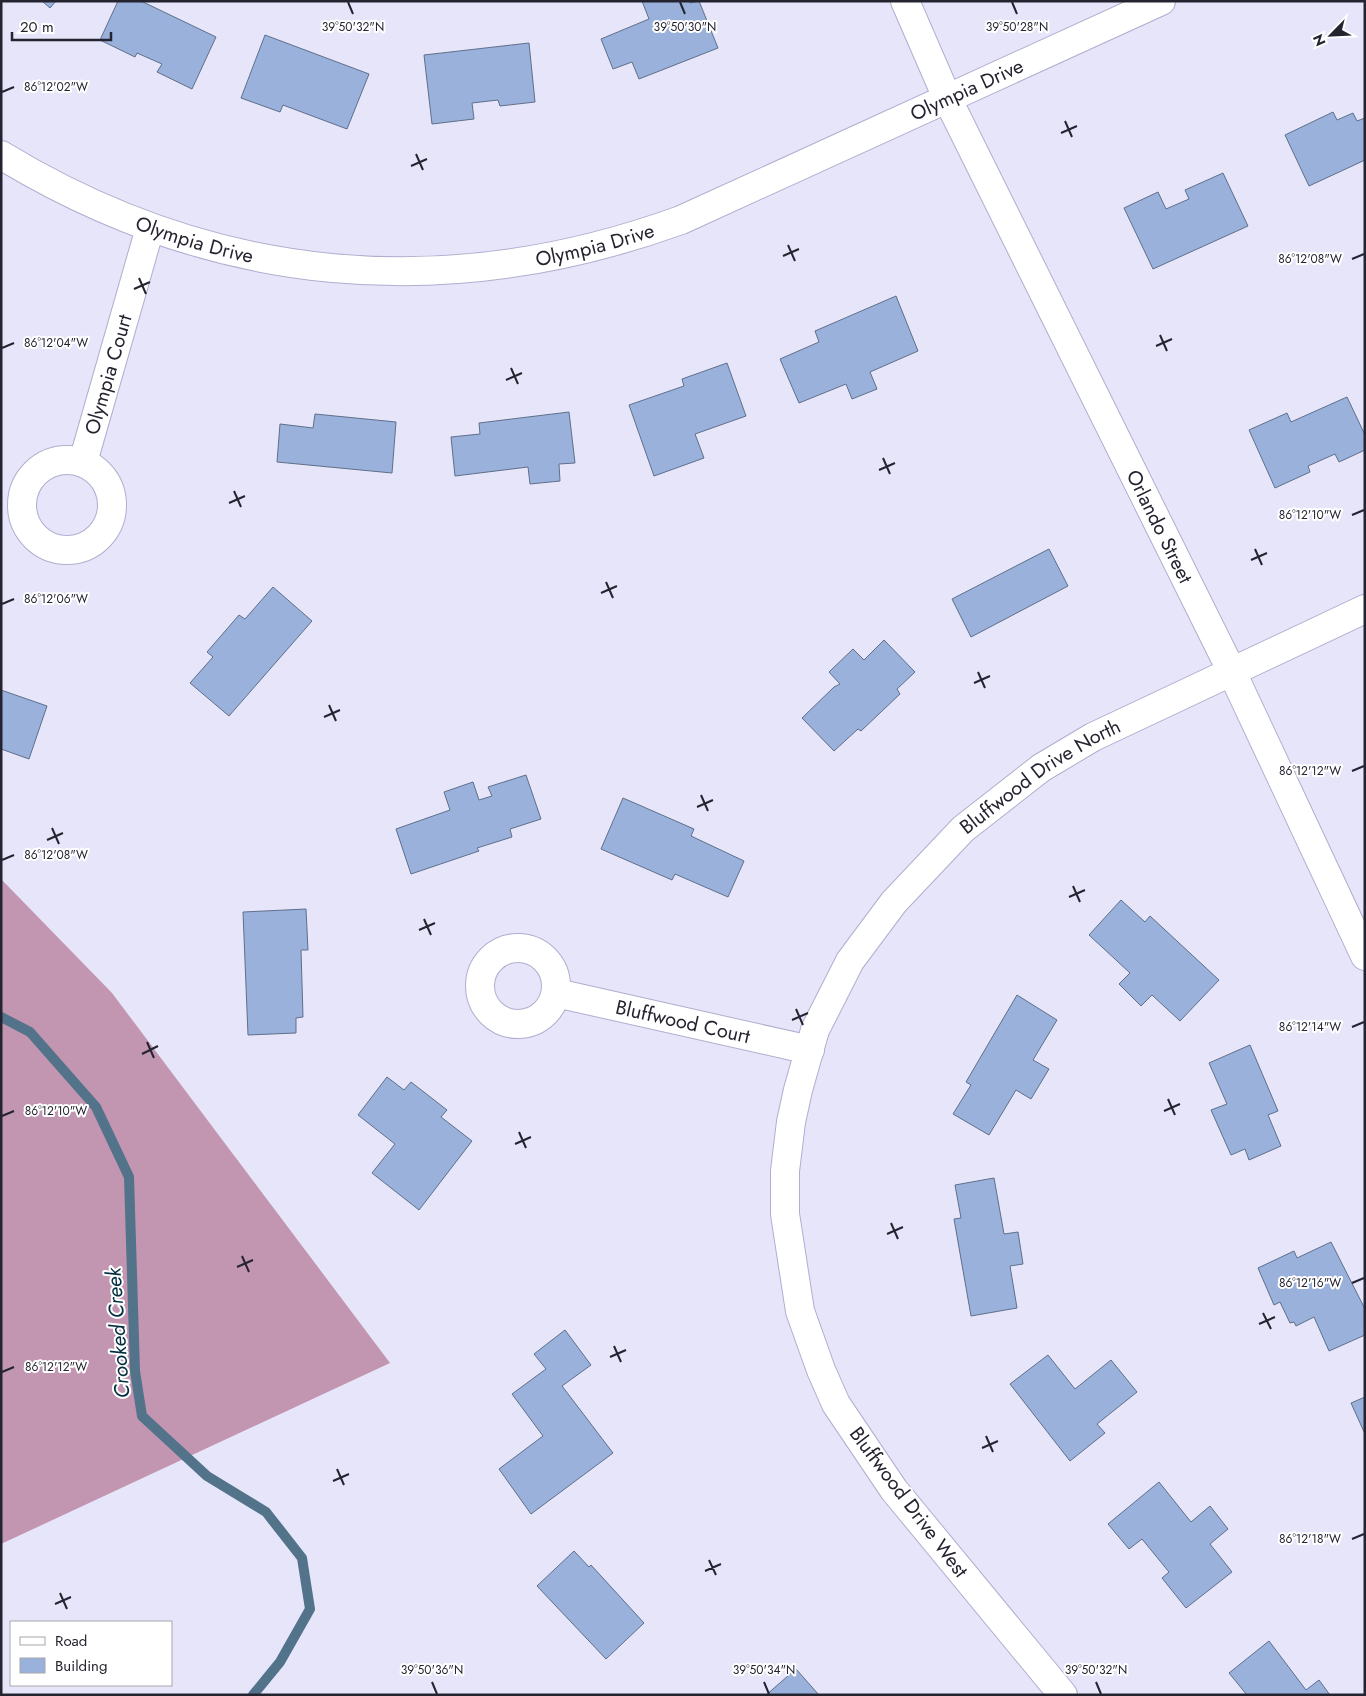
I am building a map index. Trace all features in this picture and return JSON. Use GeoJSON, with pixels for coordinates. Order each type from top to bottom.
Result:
{"type":"FeatureCollection","features":[{"type":"Feature","properties":{"kind":"street","name":"Orlando Street"},"geometry":{"type":"LineString","coordinates":[[905,1],[948,100],[1231,670],[1365,956]]}},
{"type":"Feature","properties":{"kind":"street","name":"Olympia Drive"},"geometry":{"type":"LineString","coordinates":[[1,155],[68,192],[150,228],[188,241],[248,255],[337,269],[397,272],[458,270],[527,262],[613,243],[681,220],[948,100],[1161,1]]}},
{"type":"Feature","properties":{"kind":"street","name":"Olympia Court"},"geometry":{"type":"LineString","coordinates":[[83,462],[150,228]]}},
{"type":"Feature","properties":{"kind":"street","name":"Bluffwood Drive North"},"geometry":{"type":"LineString","coordinates":[[810,1050],[815,1030],[834,988],[868,934],[910,884],[964,829],[1017,785],[1069,750],[1132,717],[1365,609]]}},
{"type":"Feature","properties":{"kind":"street","name":"Bluffwood Court"},"geometry":{"type":"LineString","coordinates":[[556,993],[810,1050]]}},
{"type":"Feature","properties":{"kind":"street","name":"Bluffwood Drive West"},"geometry":{"type":"LineString","coordinates":[[810,1050],[791,1122],[785,1171],[785,1214],[800,1311],[821,1370],[836,1404],[894,1490],[1063,1695]]}},
{"type":"Feature","properties":{"kind":"shaded area"},"geometry":{"type":"Polygon","coordinates":[[[1,879],[112,993],[390,1363],[1,1544],[1,879]]]}},
{"type":"Feature","properties":{"kind":"building"},"geometry":{"type":"Polygon","coordinates":[[[42,1],[56,1],[50,8],[42,1]]]}},
{"type":"Feature","properties":{"kind":"building"},"geometry":{"type":"Polygon","coordinates":[[[118,1],[141,1],[216,37],[192,89],[157,72],[162,64],[137,53],[135,57],[100,40],[118,1]]]}},
{"type":"Feature","properties":{"kind":"building"},"geometry":{"type":"Polygon","coordinates":[[[642,1],[690,1],[690,3],[699,1],[718,48],[639,79],[632,62],[613,69],[601,39],[649,19],[642,1]]]}},
{"type":"Feature","properties":{"kind":"building"},"geometry":{"type":"Polygon","coordinates":[[[265,35],[369,74],[347,129],[283,105],[280,112],[241,98],[265,35]]]}},
{"type":"Feature","properties":{"kind":"building"},"geometry":{"type":"Polygon","coordinates":[[[529,43],[535,102],[500,106],[498,100],[472,103],[474,119],[432,124],[424,55],[529,43]]]}},
{"type":"Feature","properties":{"kind":"building"},"geometry":{"type":"Polygon","coordinates":[[[1333,112],[1337,120],[1353,113],[1357,121],[1365,118],[1365,160],[1309,186],[1285,135],[1333,112]]]}},
{"type":"Feature","properties":{"kind":"building"},"geometry":{"type":"Polygon","coordinates":[[[1223,173],[1248,226],[1153,269],[1124,208],[1158,192],[1166,209],[1189,199],[1185,190],[1223,173]]]}},
{"type":"Feature","properties":{"kind":"building"},"geometry":{"type":"Polygon","coordinates":[[[896,296],[918,351],[870,372],[877,389],[852,399],[846,384],[799,403],[780,359],[819,342],[815,331],[896,296]]]}},
{"type":"Feature","properties":{"kind":"building"},"geometry":{"type":"Polygon","coordinates":[[[727,363],[746,416],[695,434],[704,458],[654,476],[629,405],[684,386],[682,379],[727,363]]]}},
{"type":"Feature","properties":{"kind":"building"},"geometry":{"type":"Polygon","coordinates":[[[1347,397],[1365,435],[1365,450],[1339,462],[1335,454],[1308,466],[1310,472],[1275,488],[1249,430],[1287,413],[1291,422],[1347,397]]]}},
{"type":"Feature","properties":{"kind":"building"},"geometry":{"type":"Polygon","coordinates":[[[569,412],[575,463],[559,464],[560,481],[530,484],[528,467],[455,476],[451,437],[480,434],[479,423],[569,412]]]}},
{"type":"Feature","properties":{"kind":"building"},"geometry":{"type":"Polygon","coordinates":[[[315,414],[396,422],[392,473],[277,462],[280,424],[313,428],[315,414]]]}},
{"type":"Feature","properties":{"kind":"building"},"geometry":{"type":"Polygon","coordinates":[[[1049,549],[1068,586],[971,637],[952,599],[1049,549]]]}},
{"type":"Feature","properties":{"kind":"building"},"geometry":{"type":"Polygon","coordinates":[[[273,587],[312,621],[229,716],[190,683],[213,657],[207,652],[239,615],[245,619],[273,587]]]}},
{"type":"Feature","properties":{"kind":"building"},"geometry":{"type":"Polygon","coordinates":[[[884,640],[915,672],[897,689],[900,694],[861,731],[858,729],[834,751],[802,718],[834,687],[840,684],[829,672],[853,649],[864,660],[884,640]]]}},
{"type":"Feature","properties":{"kind":"building"},"geometry":{"type":"Polygon","coordinates":[[[1,690],[47,706],[29,759],[1,749],[1,690]]]}},
{"type":"Feature","properties":{"kind":"building"},"geometry":{"type":"Polygon","coordinates":[[[526,775],[541,819],[510,829],[512,837],[477,848],[479,851],[411,874],[396,829],[450,810],[444,792],[473,782],[479,800],[492,796],[488,787],[526,775]]]}},
{"type":"Feature","properties":{"kind":"building"},"geometry":{"type":"Polygon","coordinates":[[[623,798],[694,829],[691,836],[744,861],[728,897],[675,874],[672,880],[601,849],[623,798]]]}},
{"type":"Feature","properties":{"kind":"building"},"geometry":{"type":"Polygon","coordinates":[[[1121,900],[1145,922],[1150,916],[1219,980],[1180,1021],[1152,995],[1141,1006],[1119,984],[1130,973],[1089,935],[1121,900]]]}},
{"type":"Feature","properties":{"kind":"building"},"geometry":{"type":"Polygon","coordinates":[[[306,909],[308,950],[301,950],[303,1017],[296,1018],[296,1033],[248,1035],[243,912],[306,909]]]}},
{"type":"Feature","properties":{"kind":"building"},"geometry":{"type":"Polygon","coordinates":[[[1017,995],[1057,1020],[1033,1060],[1049,1069],[1031,1099],[1016,1090],[989,1135],[953,1114],[971,1085],[966,1082],[1017,995]]]}},
{"type":"Feature","properties":{"kind":"building"},"geometry":{"type":"Polygon","coordinates":[[[1250,1045],[1278,1111],[1268,1115],[1281,1146],[1249,1160],[1245,1149],[1231,1155],[1211,1110],[1227,1104],[1209,1063],[1250,1045]]]}},
{"type":"Feature","properties":{"kind":"building"},"geometry":{"type":"Polygon","coordinates":[[[387,1077],[404,1090],[411,1082],[447,1110],[441,1117],[472,1141],[419,1210],[372,1173],[395,1144],[358,1115],[387,1077]]]}},
{"type":"Feature","properties":{"kind":"building"},"geometry":{"type":"Polygon","coordinates":[[[994,1178],[1004,1234],[1018,1232],[1023,1264],[1010,1266],[1017,1308],[971,1316],[954,1219],[961,1218],[955,1185],[994,1178]]]}},
{"type":"Feature","properties":{"kind":"building"},"geometry":{"type":"Polygon","coordinates":[[[1331,1242],[1365,1309],[1365,1335],[1329,1351],[1314,1317],[1296,1326],[1294,1322],[1290,1323],[1280,1302],[1274,1305],[1258,1268],[1294,1251],[1297,1258],[1331,1242]]]}},
{"type":"Feature","properties":{"kind":"building"},"geometry":{"type":"Polygon","coordinates":[[[565,1330],[591,1365],[562,1386],[613,1453],[531,1514],[499,1469],[543,1436],[512,1394],[546,1369],[534,1354],[565,1330]]]}},
{"type":"Feature","properties":{"kind":"building"},"geometry":{"type":"Polygon","coordinates":[[[1048,1355],[1075,1389],[1111,1360],[1137,1392],[1097,1424],[1105,1433],[1070,1461],[1010,1384],[1048,1355]]]}},
{"type":"Feature","properties":{"kind":"building"},"geometry":{"type":"Polygon","coordinates":[[[1365,1397],[1365,1434],[1351,1403],[1365,1397]]]}},
{"type":"Feature","properties":{"kind":"building"},"geometry":{"type":"Polygon","coordinates":[[[1159,1482],[1191,1522],[1210,1506],[1228,1529],[1210,1544],[1232,1572],[1186,1608],[1162,1578],[1169,1572],[1142,1539],[1129,1549],[1108,1524],[1159,1482]]]}},
{"type":"Feature","properties":{"kind":"building"},"geometry":{"type":"Polygon","coordinates":[[[574,1551],[589,1567],[591,1565],[644,1623],[606,1659],[537,1586],[574,1551]]]}},
{"type":"Feature","properties":{"kind":"building"},"geometry":{"type":"Polygon","coordinates":[[[1269,1641],[1306,1690],[1319,1680],[1330,1695],[1247,1695],[1229,1673],[1269,1641]]]}},
{"type":"Feature","properties":{"kind":"building"},"geometry":{"type":"Polygon","coordinates":[[[796,1669],[819,1695],[766,1695],[796,1669]]]}},
{"type":"Feature","properties":{"kind":"waterway","name":"Crooked Creek"},"geometry":{"type":"LineString","coordinates":[[1,1017],[30,1032],[96,1107],[129,1177],[135,1371],[142,1416],[207,1476],[266,1512],[302,1558],[310,1609],[280,1662],[253,1695]]}}]}
